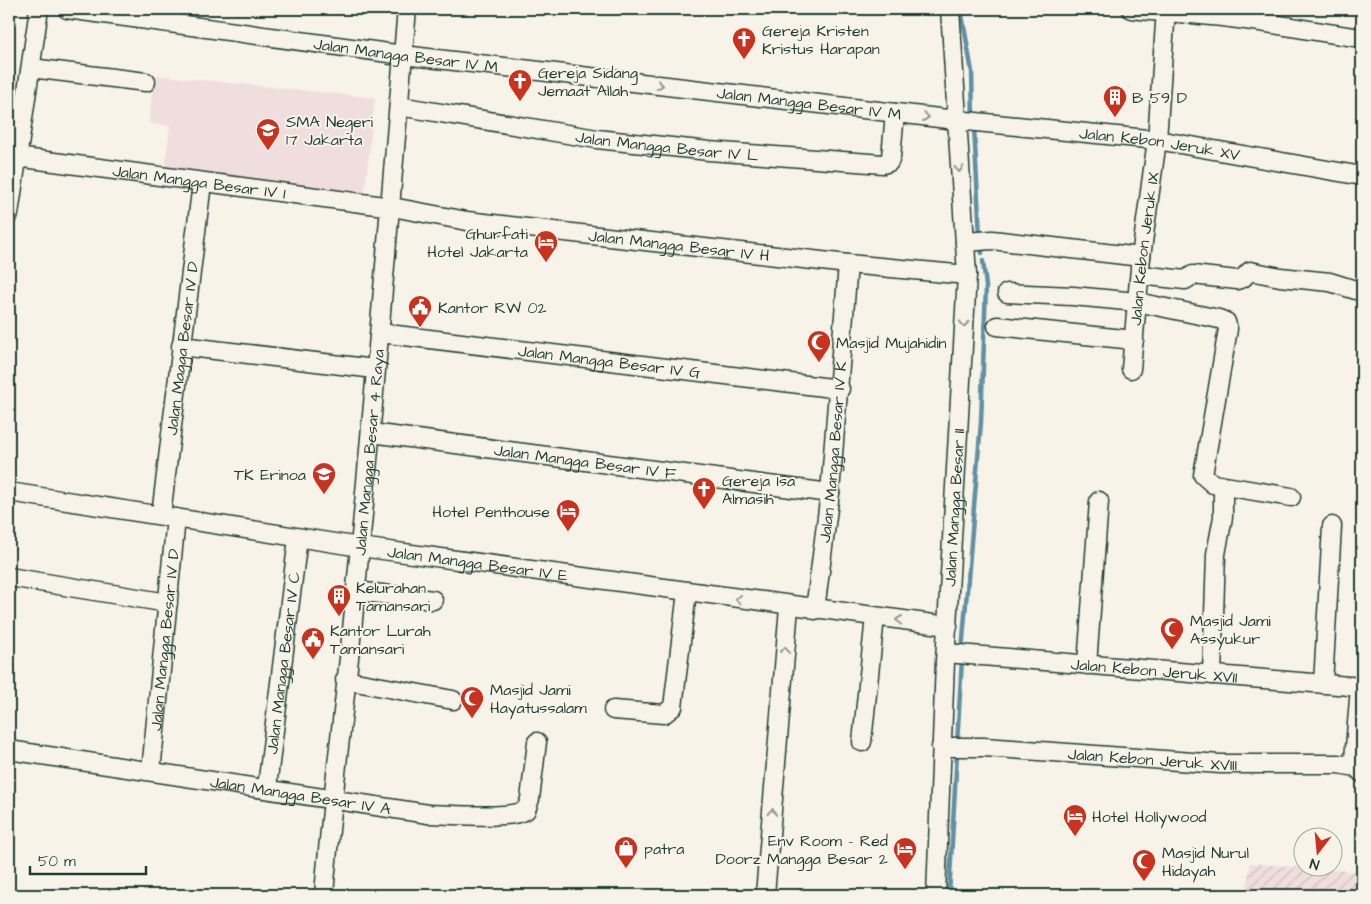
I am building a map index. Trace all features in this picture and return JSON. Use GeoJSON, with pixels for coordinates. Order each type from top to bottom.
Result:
{"type":"FeatureCollection","features":[{"type":"Feature","properties":{"kind":"street"},"geometry":{"type":"LineString","coordinates":[[9,214],[13,157],[31,68],[39,9]]}},
{"type":"Feature","properties":{"kind":"street","name":"Jalan Mangga Besar IV M"},"geometry":{"type":"LineString","coordinates":[[67,9],[403,55],[960,120]]}},
{"type":"Feature","properties":{"kind":"street","name":"Jalan Mangga Besar 4 Raya"},"geometry":{"type":"LineString","coordinates":[[324,895],[331,799],[356,591],[371,433],[375,369],[392,207],[407,9]]}},
{"type":"Feature","properties":{"kind":"street","name":"Jalan Mangga Besar II"},"geometry":{"type":"LineString","coordinates":[[936,895],[951,653],[948,626],[967,275],[976,241],[960,120],[950,9]]}},
{"type":"Feature","properties":{"kind":"street"},"geometry":{"type":"LineString","coordinates":[[1131,9],[1165,11],[1303,27],[1362,38]]}},
{"type":"Feature","properties":{"kind":"street","name":"Jalan Kebon Jeruk IX"},"geometry":{"type":"LineString","coordinates":[[1131,369],[1141,257],[1157,140],[1165,11]]}},
{"type":"Feature","properties":{"kind":"street"},"geometry":{"type":"LineString","coordinates":[[31,68],[146,82]]}},
{"type":"Feature","properties":{"kind":"street","name":"Jalan Mangga Besar IV L"},"geometry":{"type":"LineString","coordinates":[[399,106],[597,139],[719,152],[883,164],[889,162],[891,157],[895,113]]}},
{"type":"Feature","properties":{"kind":"street","name":"Jalan Kebon Jeruk XV"},"geometry":{"type":"LineString","coordinates":[[960,120],[1157,140],[1362,176]]}},
{"type":"Feature","properties":{"kind":"street","name":"Jalan Mangga Besar IV I"},"geometry":{"type":"LineString","coordinates":[[13,157],[392,207]]}},
{"type":"Feature","properties":{"kind":"street","name":"Jalan Magga Besar IV D"},"geometry":{"type":"LineString","coordinates":[[169,517],[181,346],[202,183]]}},
{"type":"Feature","properties":{"kind":"street","name":"Jalan Mangga Besar IV H"},"geometry":{"type":"LineString","coordinates":[[392,207],[460,220],[848,264],[967,275]]}},
{"type":"Feature","properties":{"kind":"street"},"geometry":{"type":"LineString","coordinates":[[976,241],[1141,257]]}},
{"type":"Feature","properties":{"kind":"street","name":"Jalan Mangga Besar IV K"},"geometry":{"type":"LineString","coordinates":[[815,610],[830,493],[840,390],[848,264]]}},
{"type":"Feature","properties":{"kind":"street"},"geometry":{"type":"LineString","coordinates":[[1140,275],[1185,280],[1193,275],[1237,280],[1250,271],[1280,277],[1330,282],[1362,292]]}},
{"type":"Feature","properties":{"kind":"street"},"geometry":{"type":"LineString","coordinates":[[1007,292],[1137,302],[1219,319],[1228,325],[1203,470],[1206,480],[1212,484],[1291,497]]}},
{"type":"Feature","properties":{"kind":"street"},"geometry":{"type":"LineString","coordinates":[[997,326],[1134,340]]}},
{"type":"Feature","properties":{"kind":"street","name":"Jalan Mangga Besar IV G"},"geometry":{"type":"LineString","coordinates":[[380,334],[840,390]]}},
{"type":"Feature","properties":{"kind":"street"},"geometry":{"type":"LineString","coordinates":[[181,346],[375,369]]}},
{"type":"Feature","properties":{"kind":"street","name":"Jalan Mangga Besar IV F"},"geometry":{"type":"LineString","coordinates":[[371,433],[830,493]]}},
{"type":"Feature","properties":{"kind":"street"},"geometry":{"type":"LineString","coordinates":[[1212,675],[1216,554],[1223,517],[1223,486]]}},
{"type":"Feature","properties":{"kind":"street","name":"Jalan Mangga Besar IV E"},"geometry":{"type":"LineString","coordinates":[[9,492],[360,547],[789,607],[948,626]]}},
{"type":"Feature","properties":{"kind":"street"},"geometry":{"type":"LineString","coordinates":[[1087,665],[1099,501]]}},
{"type":"Feature","properties":{"kind":"street","name":"Jalan Mangga Besar IV D"},"geometry":{"type":"LineString","coordinates":[[151,766],[168,603],[169,517]]}},
{"type":"Feature","properties":{"kind":"street"},"geometry":{"type":"LineString","coordinates":[[1323,684],[1332,526]]}},
{"type":"Feature","properties":{"kind":"street","name":"Jalan Mangga Besar IV C"},"geometry":{"type":"LineString","coordinates":[[267,787],[298,538]]}},
{"type":"Feature","properties":{"kind":"street"},"geometry":{"type":"LineString","coordinates":[[9,577],[168,603]]}},
{"type":"Feature","properties":{"kind":"street"},"geometry":{"type":"LineString","coordinates":[[356,591],[433,600]]}},
{"type":"Feature","properties":{"kind":"street"},"geometry":{"type":"LineString","coordinates":[[613,710],[664,714],[673,707],[687,592]]}},
{"type":"Feature","properties":{"kind":"street"},"geometry":{"type":"LineString","coordinates":[[765,895],[789,607]]}},
{"type":"Feature","properties":{"kind":"street"},"geometry":{"type":"LineString","coordinates":[[862,742],[875,618]]}},
{"type":"Feature","properties":{"kind":"street","name":"Jalan Kebon Jeruk XVII"},"geometry":{"type":"LineString","coordinates":[[951,653],[1361,687]]}},
{"type":"Feature","properties":{"kind":"street"},"geometry":{"type":"LineString","coordinates":[[345,680],[453,700]]}},
{"type":"Feature","properties":{"kind":"street"},"geometry":{"type":"LineString","coordinates":[[1359,770],[1354,759],[1361,687]]}},
{"type":"Feature","properties":{"kind":"street","name":"Jalan Mangga Besar IV A"},"geometry":{"type":"LineString","coordinates":[[9,750],[151,766],[331,799],[428,814],[481,815],[523,812],[530,799],[537,742]]}},
{"type":"Feature","properties":{"kind":"street","name":"Jalan Kebon Jeruk XVIII"},"geometry":{"type":"LineString","coordinates":[[944,747],[972,747],[1220,764],[1338,764],[1359,770]]}},
{"type":"Feature","properties":{"kind":"shaded area","name":"SMA Negeri 17 Jakarta"},"geometry":{"type":"Polygon","coordinates":[[[154,75],[375,98],[364,198],[164,177],[170,126],[149,123],[154,75]]]}},
{"type":"Feature","properties":{"kind":"shaded area"},"geometry":{"type":"Polygon","coordinates":[[[1250,863],[1294,867],[1294,876],[1344,876],[1344,871],[1361,872],[1360,895],[1246,895],[1250,863]]]}},
{"type":"Feature","properties":{"kind":"waterway"},"geometry":{"type":"LineString","coordinates":[[961,9],[972,72],[973,119]]}},
{"type":"Feature","properties":{"kind":"waterway"},"geometry":{"type":"LineString","coordinates":[[974,127],[980,236]]}},
{"type":"Feature","properties":{"kind":"waterway"},"geometry":{"type":"LineString","coordinates":[[981,244],[982,253]]}},
{"type":"Feature","properties":{"kind":"waterway"},"geometry":{"type":"LineString","coordinates":[[962,651],[981,422],[986,286],[983,261]]}},
{"type":"Feature","properties":{"kind":"waterway"},"geometry":{"type":"LineString","coordinates":[[957,744],[962,659]]}},
{"type":"Feature","properties":{"kind":"waterway"},"geometry":{"type":"LineString","coordinates":[[949,895],[957,752]]}},
{"type":"Feature","properties":{"kind":"place","name":"Gereja Kristen Kristus Harapan"},"geometry":{"type":"Point","coordinates":[744,60]}},
{"type":"Feature","properties":{"kind":"place","name":"Gereja Sidang Jemaat Allah"},"geometry":{"type":"Point","coordinates":[520,102]}},
{"type":"Feature","properties":{"kind":"place","name":"B 59 D"},"geometry":{"type":"Point","coordinates":[1115,118]}},
{"type":"Feature","properties":{"kind":"place","name":"SMA Negeri 17 Jakarta"},"geometry":{"type":"Point","coordinates":[268,151]}},
{"type":"Feature","properties":{"kind":"place","name":"Ghurfati Hotel Jakarta"},"geometry":{"type":"Point","coordinates":[546,263]}},
{"type":"Feature","properties":{"kind":"place","name":"Kantor RW 02"},"geometry":{"type":"Point","coordinates":[420,328]}},
{"type":"Feature","properties":{"kind":"place","name":"Masjid Mujahidin"},"geometry":{"type":"Point","coordinates":[819,363]}},
{"type":"Feature","properties":{"kind":"place","name":"TK Erinoa"},"geometry":{"type":"Point","coordinates":[324,495]}},
{"type":"Feature","properties":{"kind":"place","name":"Gereja Isa Almasih"},"geometry":{"type":"Point","coordinates":[704,510]}},
{"type":"Feature","properties":{"kind":"place","name":"Hotel Penthouse"},"geometry":{"type":"Point","coordinates":[568,532]}},
{"type":"Feature","properties":{"kind":"place","name":"Kelurahan Tamansari"},"geometry":{"type":"Point","coordinates":[339,617]}},
{"type":"Feature","properties":{"kind":"place","name":"Masjid Jami Assyukur"},"geometry":{"type":"Point","coordinates":[1172,650]}},
{"type":"Feature","properties":{"kind":"place","name":"Kantor Lurah Tamansari"},"geometry":{"type":"Point","coordinates":[313,660]}},
{"type":"Feature","properties":{"kind":"place","name":"Masjid Jami Hayatussalam"},"geometry":{"type":"Point","coordinates":[472,719]}},
{"type":"Feature","properties":{"kind":"place","name":"Hotel Hollywood"},"geometry":{"type":"Point","coordinates":[1075,837]}},
{"type":"Feature","properties":{"kind":"place","name":"patra"},"geometry":{"type":"Point","coordinates":[626,869]}},
{"type":"Feature","properties":{"kind":"place","name":"Env Room - Red Doorz Mangga Besar 2"},"geometry":{"type":"Point","coordinates":[905,870]}},
{"type":"Feature","properties":{"kind":"place","name":"Masjid Nurul Hidayah"},"geometry":{"type":"Point","coordinates":[1144,882]}}]}
